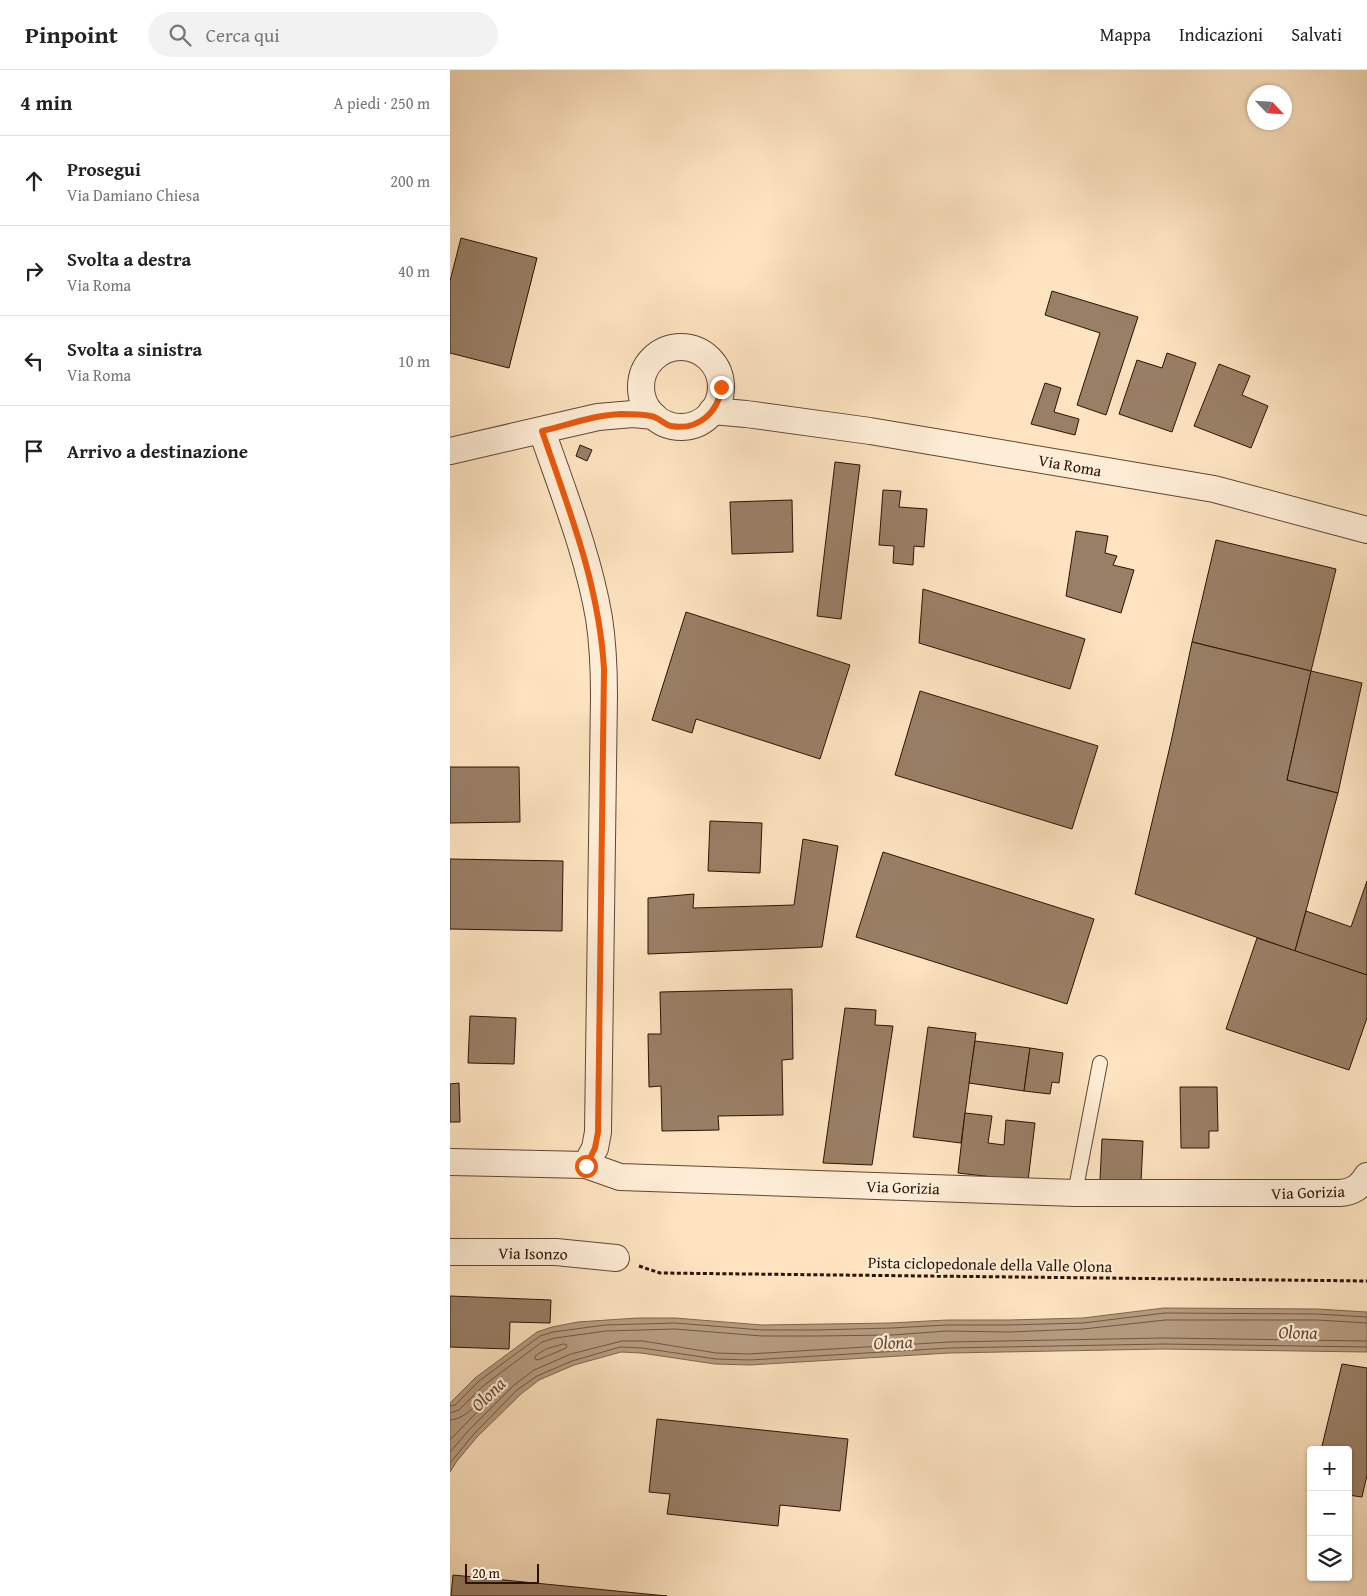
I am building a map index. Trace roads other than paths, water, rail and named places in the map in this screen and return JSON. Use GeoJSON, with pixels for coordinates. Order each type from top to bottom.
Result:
{"type":"FeatureCollection","features":[{"type":"Feature","properties":{"kind":"street"},"geometry":{"type":"LineString","coordinates":[[598,417],[624,403],[640,385],[650,360],[661,352],[673,347],[687,347],[700,351],[711,359],[718,371],[721,387],[720,396],[706,418],[695,424],[683,427],[670,426],[654,416],[642,399],[640,385]]}},
{"type":"Feature","properties":{"kind":"street","name":"Via Roma"},"geometry":{"type":"LineString","coordinates":[[721,387],[738,400],[769,417]]}},
{"type":"Feature","properties":{"kind":"street","name":"Via Roma"},"geometry":{"type":"LineString","coordinates":[[712,411],[889,434],[1214,489],[1367,530]]}},
{"type":"Feature","properties":{"kind":"street"},"geometry":{"type":"LineString","coordinates":[[450,451],[598,417],[625,414],[654,416]]}},
{"type":"Feature","properties":{"kind":"street"},"geometry":{"type":"LineString","coordinates":[[542,431],[588,569],[599,619],[603,661],[598,1132],[595,1148],[586,1166]]}},
{"type":"Feature","properties":{"kind":"street","name":"Via Gorizia"},"geometry":{"type":"LineString","coordinates":[[450,1162],[586,1166],[620,1177],[1075,1193],[1340,1193],[1349,1192],[1362,1182]]}},
{"type":"Feature","properties":{"kind":"street","name":"Via Isonzo"},"geometry":{"type":"LineString","coordinates":[[450,1252],[556,1252],[616,1258]]}},
{"type":"Feature","properties":{"kind":"lane"},"geometry":{"type":"LineString","coordinates":[[1075,1193],[1100,1063]]}},
{"type":"Feature","properties":{"kind":"water","name":"Olona"},"geometry":{"type":"Polygon","coordinates":[[[1164,1308],[1317,1309],[1367,1312],[1367,1352],[1163,1349],[949,1353],[750,1365],[715,1364],[641,1353],[621,1352],[574,1365],[539,1380],[521,1394],[477,1437],[450,1472],[450,1403],[475,1378],[537,1332],[552,1327],[578,1322],[637,1318],[675,1318],[762,1325],[1083,1318],[1164,1308]]]}}]}
